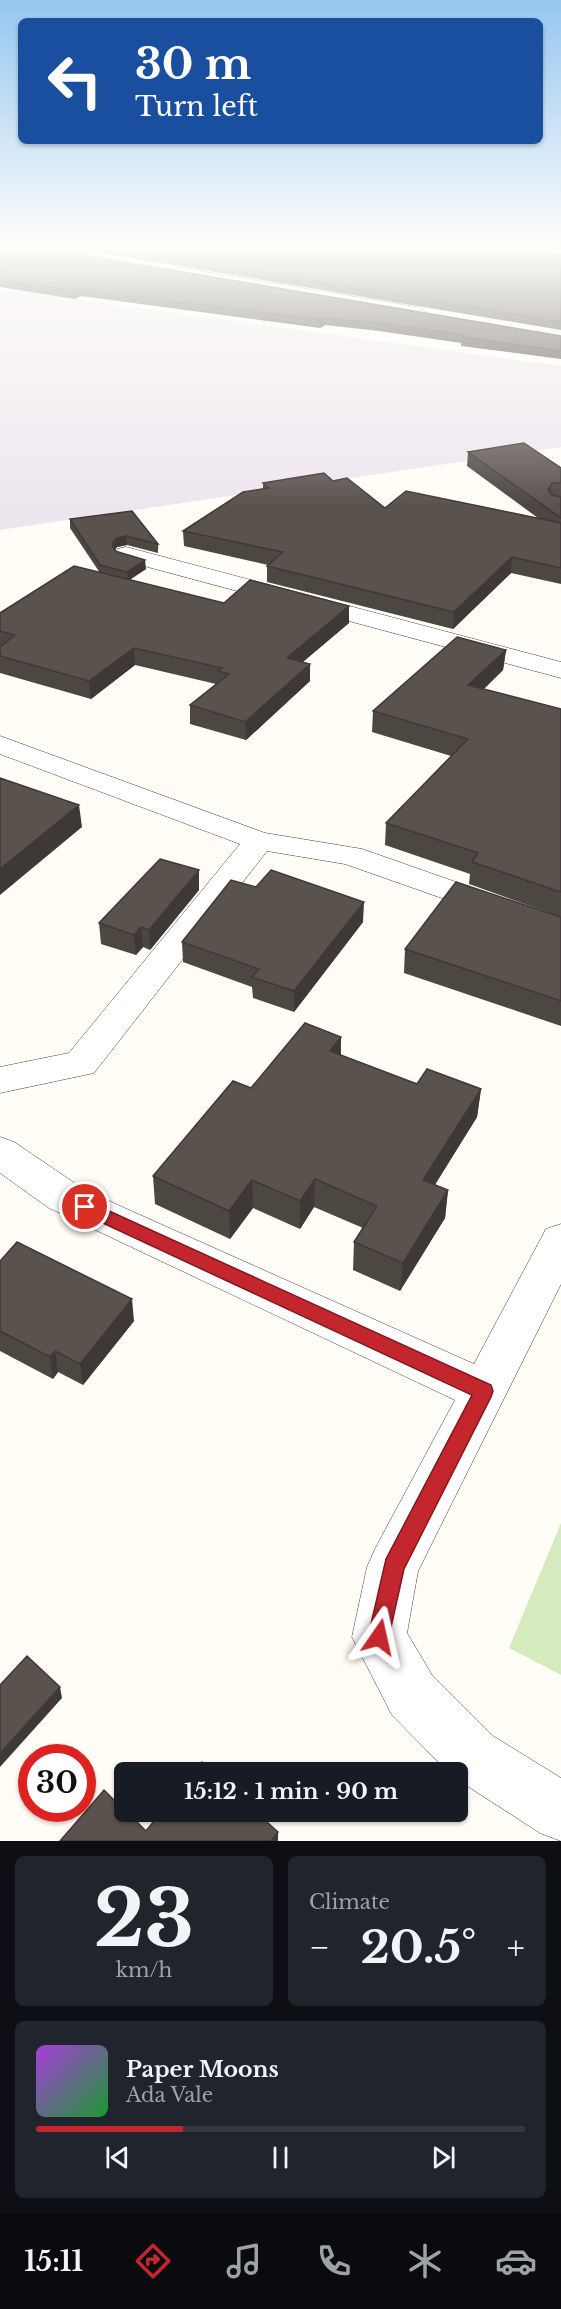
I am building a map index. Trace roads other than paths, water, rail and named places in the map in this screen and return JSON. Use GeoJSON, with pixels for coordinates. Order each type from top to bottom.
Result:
{"type":"FeatureCollection","features":[{"type":"Feature","properties":{"kind":"street"},"geometry":{"type":"LineString","coordinates":[[126,554],[561,670]]}},
{"type":"Feature","properties":{"kind":"street"},"geometry":{"type":"LineString","coordinates":[[0,744],[259,841],[351,856],[561,930]]}},
{"type":"Feature","properties":{"kind":"street"},"geometry":{"type":"LineString","coordinates":[[0,1080],[81,1064],[259,841]]}},
{"type":"Feature","properties":{"kind":"street"},"geometry":{"type":"LineString","coordinates":[[0,1152],[64,1197],[105,1218],[484,1391]]}},
{"type":"Feature","properties":{"kind":"street"},"geometry":{"type":"LineString","coordinates":[[561,1241],[393,1567],[379,1637],[412,1695],[473,1756],[561,1812]]}}]}
